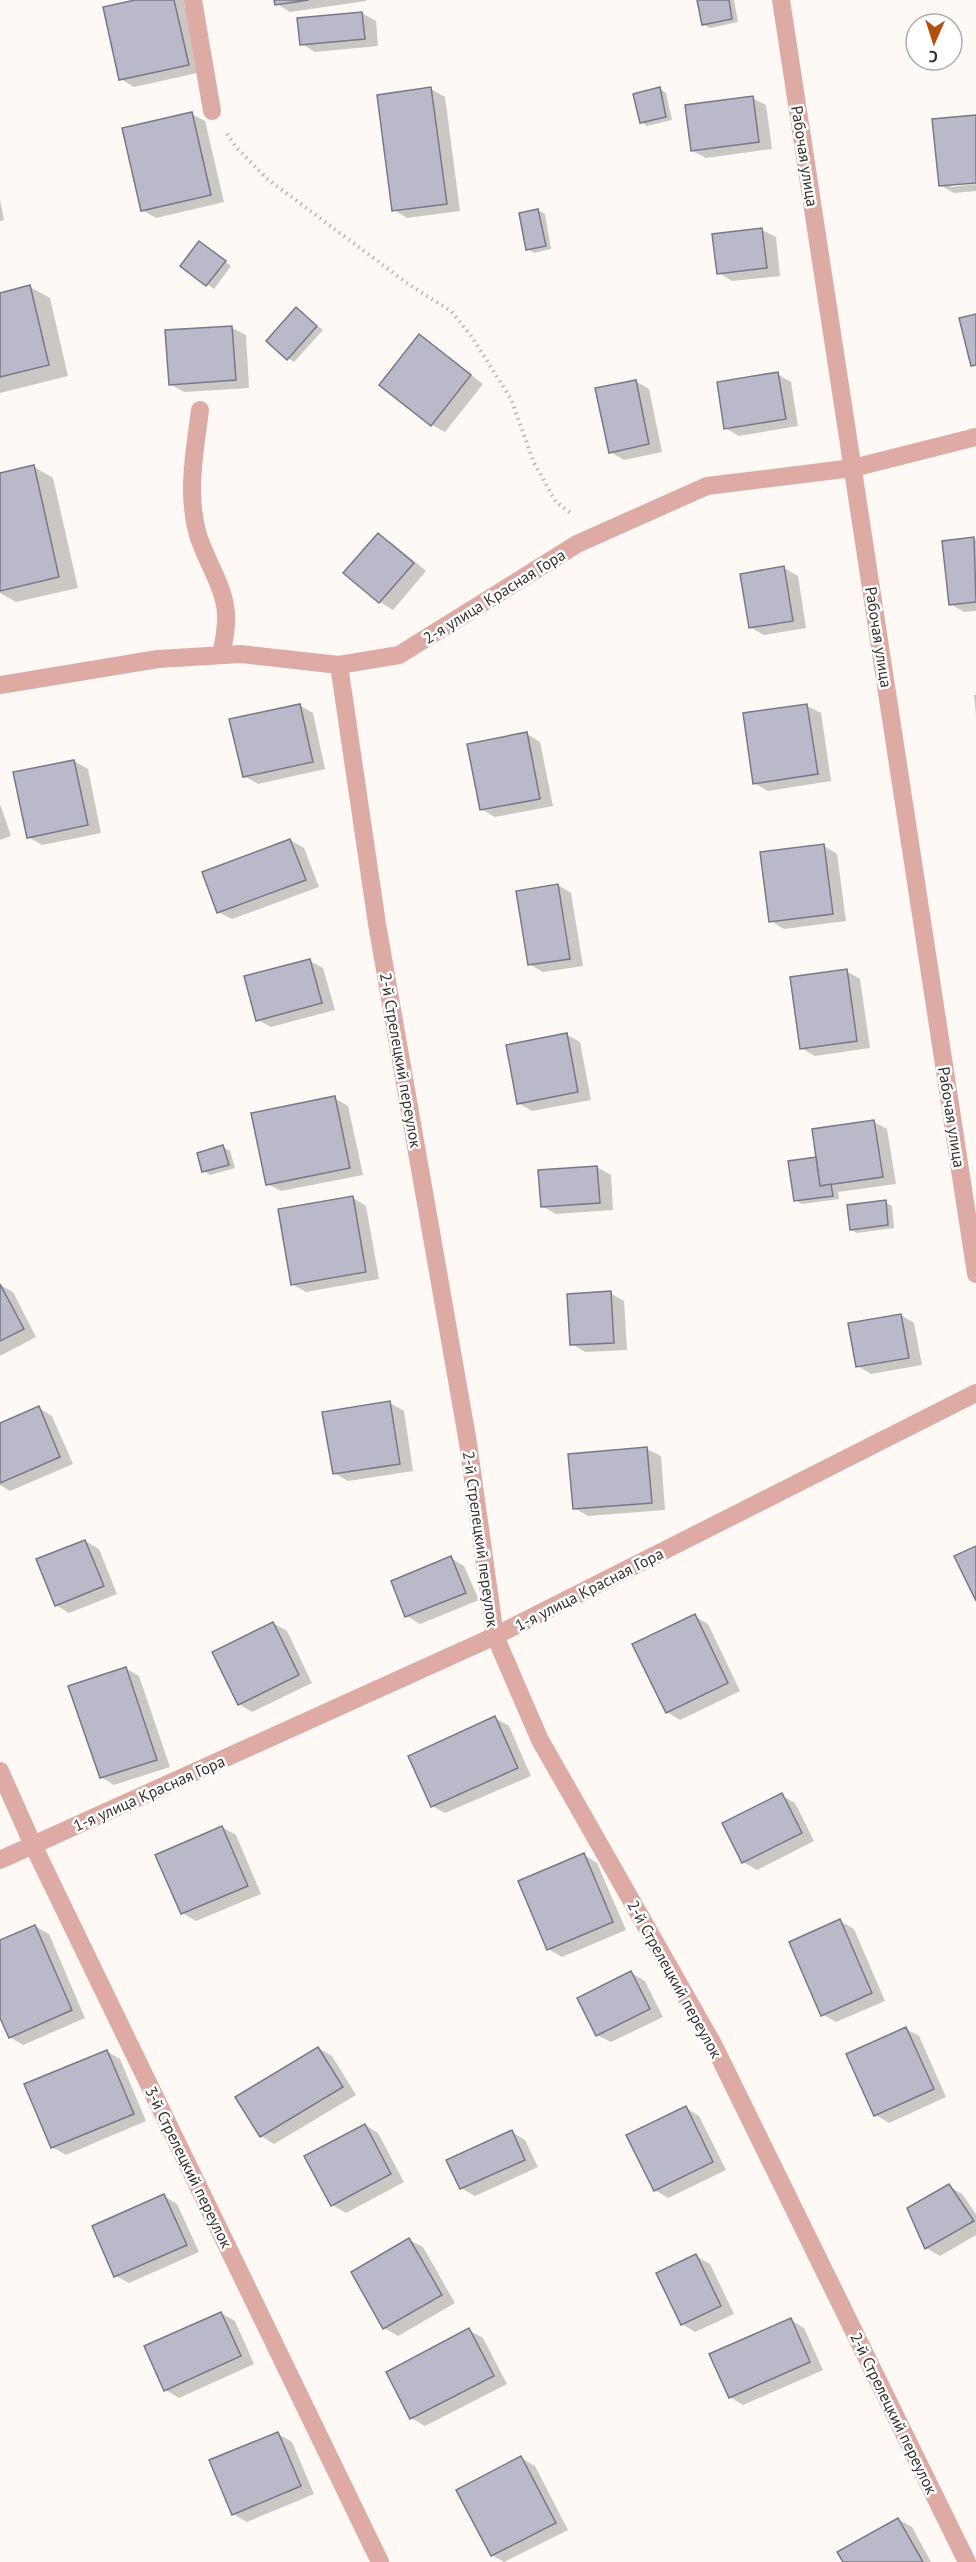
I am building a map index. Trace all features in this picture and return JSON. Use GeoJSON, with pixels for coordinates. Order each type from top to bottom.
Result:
{"type":"FeatureCollection","features":[{"type":"Feature","properties":{"kind":"street"},"geometry":{"type":"LineString","coordinates":[[193,0],[212,111]]}},
{"type":"Feature","properties":{"kind":"street","name":"Рабочая улица"},"geometry":{"type":"LineString","coordinates":[[781,0],[853,468],[970,1197],[976,1274]]}},
{"type":"Feature","properties":{"kind":"street"},"geometry":{"type":"LineString","coordinates":[[200,410],[192,496],[198,534],[226,611],[226,628],[221,655]]}},
{"type":"Feature","properties":{"kind":"street","name":"2-я улица Красная Гора"},"geometry":{"type":"LineString","coordinates":[[0,685],[158,659],[241,654],[339,665],[399,655],[578,544],[707,486],[853,468],[976,437]]}},
{"type":"Feature","properties":{"kind":"street","name":"2-й Стрелецкий переулок"},"geometry":{"type":"LineString","coordinates":[[339,665],[377,924],[468,1443],[495,1636],[540,1740],[713,2044],[967,2562]]}},
{"type":"Feature","properties":{"kind":"street","name":"1-я улица Красная Гора"},"geometry":{"type":"LineString","coordinates":[[0,1860],[495,1636],[976,1393]]}},
{"type":"Feature","properties":{"kind":"street","name":"3-й Стрелецкий переулок"},"geometry":{"type":"LineString","coordinates":[[0,1771],[33,1845],[380,2562]]}},
{"type":"Feature","properties":{"kind":"path"},"geometry":{"type":"LineString","coordinates":[[212,111],[236,147],[266,178],[411,286],[451,311],[472,337],[511,399],[534,463],[556,502],[599,534]]}},
{"type":"Feature","properties":{"kind":"building"},"geometry":{"type":"Polygon","coordinates":[[[135,0],[174,0],[189,65],[119,80],[103,7],[135,0]]]}},
{"type":"Feature","properties":{"kind":"building"},"geometry":{"type":"Polygon","coordinates":[[[274,0],[309,0],[275,5],[274,0]]]}},
{"type":"Feature","properties":{"kind":"building"},"geometry":{"type":"Polygon","coordinates":[[[697,0],[729,0],[732,19],[702,25],[697,0]]]}},
{"type":"Feature","properties":{"kind":"building"},"geometry":{"type":"Polygon","coordinates":[[[362,12],[365,39],[300,45],[297,18],[362,12]]]}},
{"type":"Feature","properties":{"kind":"building"},"geometry":{"type":"Polygon","coordinates":[[[431,87],[447,204],[392,211],[377,95],[431,87]]]}},
{"type":"Feature","properties":{"kind":"building"},"geometry":{"type":"Polygon","coordinates":[[[660,87],[666,117],[640,123],[633,94],[660,87]]]}},
{"type":"Feature","properties":{"kind":"building"},"geometry":{"type":"Polygon","coordinates":[[[753,96],[759,142],[691,151],[685,105],[753,96]]]}},
{"type":"Feature","properties":{"kind":"building"},"geometry":{"type":"Polygon","coordinates":[[[192,112],[211,195],[141,211],[122,128],[192,112]]]}},
{"type":"Feature","properties":{"kind":"building"},"geometry":{"type":"Polygon","coordinates":[[[976,115],[976,183],[939,186],[932,119],[976,115]]]}},
{"type":"Feature","properties":{"kind":"building"},"geometry":{"type":"Polygon","coordinates":[[[538,209],[546,246],[526,250],[519,213],[538,209]]]}},
{"type":"Feature","properties":{"kind":"building"},"geometry":{"type":"Polygon","coordinates":[[[762,228],[767,268],[717,274],[712,234],[762,228]]]}},
{"type":"Feature","properties":{"kind":"building"},"geometry":{"type":"Polygon","coordinates":[[[199,241],[226,261],[206,286],[180,266],[199,241]]]}},
{"type":"Feature","properties":{"kind":"building"},"geometry":{"type":"Polygon","coordinates":[[[30,285],[49,365],[0,377],[0,293],[30,285]]]}},
{"type":"Feature","properties":{"kind":"building"},"geometry":{"type":"Polygon","coordinates":[[[296,307],[317,326],[287,360],[266,341],[296,307]]]}},
{"type":"Feature","properties":{"kind":"building"},"geometry":{"type":"Polygon","coordinates":[[[976,314],[976,365],[971,366],[959,318],[976,314]]]}},
{"type":"Feature","properties":{"kind":"building"},"geometry":{"type":"Polygon","coordinates":[[[232,326],[236,380],[169,385],[165,330],[232,326]]]}},
{"type":"Feature","properties":{"kind":"building"},"geometry":{"type":"Polygon","coordinates":[[[419,334],[471,375],[431,426],[379,385],[419,334]]]}},
{"type":"Feature","properties":{"kind":"building"},"geometry":{"type":"Polygon","coordinates":[[[778,372],[786,419],[724,429],[717,382],[778,372]]]}},
{"type":"Feature","properties":{"kind":"building"},"geometry":{"type":"Polygon","coordinates":[[[636,380],[649,444],[609,453],[595,388],[636,380]]]}},
{"type":"Feature","properties":{"kind":"building"},"geometry":{"type":"Polygon","coordinates":[[[34,465],[59,577],[0,591],[0,473],[34,465]]]}},
{"type":"Feature","properties":{"kind":"building"},"geometry":{"type":"Polygon","coordinates":[[[378,533],[414,563],[379,603],[343,573],[378,533]]]}},
{"type":"Feature","properties":{"kind":"building"},"geometry":{"type":"Polygon","coordinates":[[[974,537],[976,602],[949,605],[942,541],[974,537]]]}},
{"type":"Feature","properties":{"kind":"building"},"geometry":{"type":"Polygon","coordinates":[[[784,566],[793,621],[749,628],[740,574],[784,566]]]}},
{"type":"Feature","properties":{"kind":"building"},"geometry":{"type":"Polygon","coordinates":[[[300,704],[313,762],[243,777],[229,719],[300,704]]]}},
{"type":"Feature","properties":{"kind":"building"},"geometry":{"type":"Polygon","coordinates":[[[807,704],[818,774],[753,784],[743,713],[807,704]]]}},
{"type":"Feature","properties":{"kind":"building"},"geometry":{"type":"Polygon","coordinates":[[[527,732],[540,799],[480,810],[467,744],[527,732]]]}},
{"type":"Feature","properties":{"kind":"building"},"geometry":{"type":"Polygon","coordinates":[[[74,760],[88,825],[27,838],[13,772],[74,760]]]}},
{"type":"Feature","properties":{"kind":"building"},"geometry":{"type":"Polygon","coordinates":[[[290,839],[306,880],[217,913],[202,872],[290,839]]]}},
{"type":"Feature","properties":{"kind":"building"},"geometry":{"type":"Polygon","coordinates":[[[824,844],[833,914],[769,922],[760,852],[824,844]]]}},
{"type":"Feature","properties":{"kind":"building"},"geometry":{"type":"Polygon","coordinates":[[[558,884],[570,959],[528,965],[516,891],[558,884]]]}},
{"type":"Feature","properties":{"kind":"building"},"geometry":{"type":"Polygon","coordinates":[[[310,959],[322,1003],[256,1021],[244,976],[310,959]]]}},
{"type":"Feature","properties":{"kind":"building"},"geometry":{"type":"Polygon","coordinates":[[[847,969],[857,1041],[800,1049],[790,977],[847,969]]]}},
{"type":"Feature","properties":{"kind":"building"},"geometry":{"type":"Polygon","coordinates":[[[567,1033],[578,1092],[517,1104],[506,1045],[567,1033]]]}},
{"type":"Feature","properties":{"kind":"building"},"geometry":{"type":"Polygon","coordinates":[[[335,1096],[350,1168],[266,1185],[251,1113],[335,1096]]]}},
{"type":"Feature","properties":{"kind":"building"},"geometry":{"type":"Polygon","coordinates":[[[874,1120],[883,1177],[820,1186],[812,1129],[874,1120]]]}},
{"type":"Feature","properties":{"kind":"building"},"geometry":{"type":"Polygon","coordinates":[[[223,1145],[229,1165],[202,1172],[197,1153],[223,1145]]]}},
{"type":"Feature","properties":{"kind":"building"},"geometry":{"type":"Polygon","coordinates":[[[816,1157],[820,1186],[831,1184],[833,1196],[794,1201],[788,1161],[816,1157]]]}},
{"type":"Feature","properties":{"kind":"building"},"geometry":{"type":"Polygon","coordinates":[[[597,1166],[600,1203],[541,1207],[538,1170],[597,1166]]]}},
{"type":"Feature","properties":{"kind":"building"},"geometry":{"type":"Polygon","coordinates":[[[353,1196],[366,1272],[291,1285],[278,1209],[353,1196]]]}},
{"type":"Feature","properties":{"kind":"building"},"geometry":{"type":"Polygon","coordinates":[[[886,1200],[888,1225],[850,1230],[847,1205],[886,1200]]]}},
{"type":"Feature","properties":{"kind":"building"},"geometry":{"type":"Polygon","coordinates":[[[0,1284],[24,1329],[0,1341],[0,1284]]]}},
{"type":"Feature","properties":{"kind":"building"},"geometry":{"type":"Polygon","coordinates":[[[611,1291],[614,1343],[570,1345],[567,1294],[611,1291]]]}},
{"type":"Feature","properties":{"kind":"building"},"geometry":{"type":"Polygon","coordinates":[[[901,1314],[909,1358],[856,1367],[848,1323],[901,1314]]]}},
{"type":"Feature","properties":{"kind":"building"},"geometry":{"type":"Polygon","coordinates":[[[390,1401],[400,1464],[333,1474],[322,1412],[390,1401]]]}},
{"type":"Feature","properties":{"kind":"building"},"geometry":{"type":"Polygon","coordinates":[[[39,1406],[60,1457],[0,1483],[0,1423],[39,1406]]]}},
{"type":"Feature","properties":{"kind":"building"},"geometry":{"type":"Polygon","coordinates":[[[647,1447],[652,1503],[573,1509],[568,1454],[647,1447]]]}},
{"type":"Feature","properties":{"kind":"building"},"geometry":{"type":"Polygon","coordinates":[[[85,1540],[104,1586],[55,1606],[36,1559],[85,1540]]]}},
{"type":"Feature","properties":{"kind":"building"},"geometry":{"type":"Polygon","coordinates":[[[976,1546],[976,1601],[954,1556],[976,1546]]]}},
{"type":"Feature","properties":{"kind":"building"},"geometry":{"type":"Polygon","coordinates":[[[451,1556],[466,1593],[405,1617],[391,1581],[451,1556]]]}},
{"type":"Feature","properties":{"kind":"building"},"geometry":{"type":"Polygon","coordinates":[[[695,1614],[728,1683],[666,1713],[632,1644],[695,1614]]]}},
{"type":"Feature","properties":{"kind":"building"},"geometry":{"type":"Polygon","coordinates":[[[273,1622],[299,1675],[238,1705],[212,1652],[273,1622]]]}},
{"type":"Feature","properties":{"kind":"building"},"geometry":{"type":"Polygon","coordinates":[[[126,1667],[157,1760],[100,1778],[68,1686],[126,1667]]]}},
{"type":"Feature","properties":{"kind":"building"},"geometry":{"type":"Polygon","coordinates":[[[495,1716],[518,1768],[431,1807],[408,1756],[495,1716]]]}},
{"type":"Feature","properties":{"kind":"building"},"geometry":{"type":"Polygon","coordinates":[[[782,1793],[802,1833],[742,1863],[722,1823],[782,1793]]]}},
{"type":"Feature","properties":{"kind":"building"},"geometry":{"type":"Polygon","coordinates":[[[222,1826],[248,1886],[181,1914],[155,1855],[222,1826]]]}},
{"type":"Feature","properties":{"kind":"building"},"geometry":{"type":"Polygon","coordinates":[[[584,1853],[613,1922],[547,1950],[518,1881],[584,1853]]]}},
{"type":"Feature","properties":{"kind":"building"},"geometry":{"type":"Polygon","coordinates":[[[840,1919],[872,1993],[821,2016],[789,1942],[840,1919]]]}},
{"type":"Feature","properties":{"kind":"building"},"geometry":{"type":"Polygon","coordinates":[[[35,1925],[72,2010],[9,2038],[0,2018],[0,1940],[35,1925]]]}},
{"type":"Feature","properties":{"kind":"building"},"geometry":{"type":"Polygon","coordinates":[[[631,1971],[650,2009],[596,2036],[577,1998],[631,1971]]]}},
{"type":"Feature","properties":{"kind":"building"},"geometry":{"type":"Polygon","coordinates":[[[906,2027],[934,2089],[874,2116],[846,2054],[906,2027]]]}},
{"type":"Feature","properties":{"kind":"building"},"geometry":{"type":"Polygon","coordinates":[[[318,2047],[343,2087],[260,2137],[235,2097],[318,2047]]]}},
{"type":"Feature","properties":{"kind":"building"},"geometry":{"type":"Polygon","coordinates":[[[107,2050],[134,2114],[51,2148],[24,2084],[107,2050]]]}},
{"type":"Feature","properties":{"kind":"building"},"geometry":{"type":"Polygon","coordinates":[[[686,2106],[713,2162],[654,2191],[626,2135],[686,2106]]]}},
{"type":"Feature","properties":{"kind":"building"},"geometry":{"type":"Polygon","coordinates":[[[365,2124],[391,2174],[331,2206],[304,2156],[365,2124]]]}},
{"type":"Feature","properties":{"kind":"building"},"geometry":{"type":"Polygon","coordinates":[[[512,2130],[525,2160],[460,2189],[446,2160],[512,2130]]]}},
{"type":"Feature","properties":{"kind":"building"},"geometry":{"type":"Polygon","coordinates":[[[949,2184],[974,2221],[925,2249],[907,2208],[949,2184]]]}},
{"type":"Feature","properties":{"kind":"building"},"geometry":{"type":"Polygon","coordinates":[[[164,2194],[187,2245],[114,2277],[92,2226],[164,2194]]]}},
{"type":"Feature","properties":{"kind":"building"},"geometry":{"type":"Polygon","coordinates":[[[409,2238],[442,2295],[383,2329],[351,2272],[409,2238]]]}},
{"type":"Feature","properties":{"kind":"building"},"geometry":{"type":"Polygon","coordinates":[[[696,2254],[721,2306],[681,2325],[656,2273],[696,2254]]]}},
{"type":"Feature","properties":{"kind":"building"},"geometry":{"type":"Polygon","coordinates":[[[221,2312],[241,2356],[164,2391],[144,2346],[221,2312]]]}},
{"type":"Feature","properties":{"kind":"building"},"geometry":{"type":"Polygon","coordinates":[[[791,2318],[810,2362],[729,2398],[709,2354],[791,2318]]]}},
{"type":"Feature","properties":{"kind":"building"},"geometry":{"type":"Polygon","coordinates":[[[469,2328],[494,2376],[410,2419],[386,2372],[469,2328]]]}},
{"type":"Feature","properties":{"kind":"building"},"geometry":{"type":"Polygon","coordinates":[[[278,2432],[301,2486],[232,2515],[209,2460],[278,2432]]]}},
{"type":"Feature","properties":{"kind":"building"},"geometry":{"type":"Polygon","coordinates":[[[521,2456],[556,2523],[491,2556],[456,2490],[521,2456]]]}},
{"type":"Feature","properties":{"kind":"building"},"geometry":{"type":"Polygon","coordinates":[[[898,2518],[923,2562],[843,2562],[837,2552],[898,2518]]]}}]}
